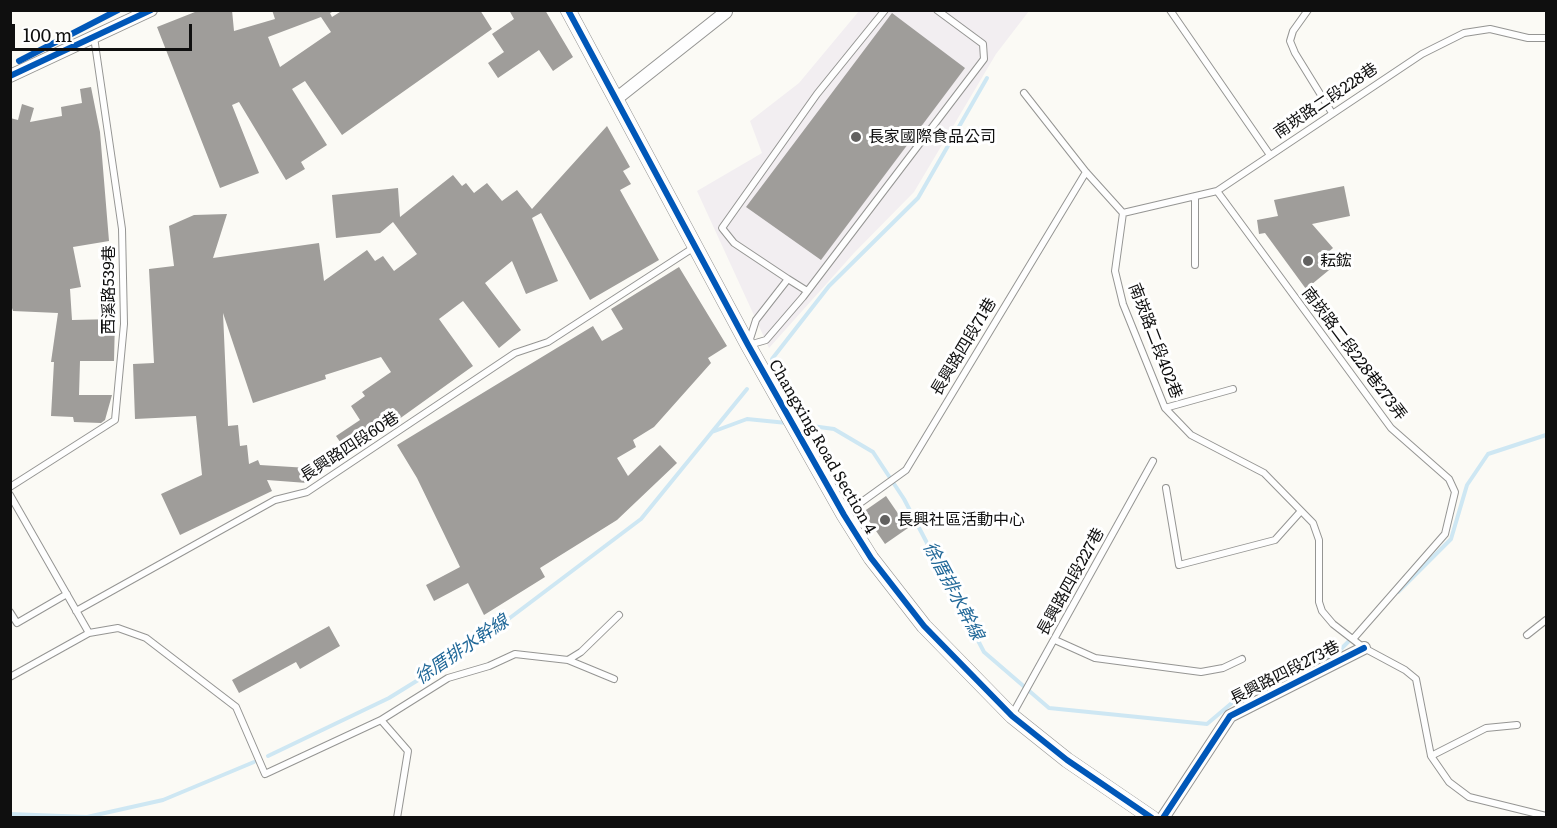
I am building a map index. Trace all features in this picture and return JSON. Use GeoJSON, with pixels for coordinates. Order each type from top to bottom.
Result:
{"type":"FeatureCollection","features":[{"type":"Feature","properties":{"kind":"street"},"geometry":{"type":"LineString","coordinates":[[10,76],[150,10]]}},
{"type":"Feature","properties":{"kind":"street","name":"Changxing Road Section 4"},"geometry":{"type":"LineString","coordinates":[[568,10],[748,345],[843,515],[871,558],[924,626],[1012,716],[1067,760],[1152,818]]}},
{"type":"Feature","properties":{"kind":"street"},"geometry":{"type":"LineString","coordinates":[[616,99],[726,12]]}},
{"type":"Feature","properties":{"kind":"street","name":"長興路四段273巷"},"geometry":{"type":"LineString","coordinates":[[1163,818],[1230,716],[1364,648]]}},
{"type":"Feature","properties":{"kind":"lane"},"geometry":{"type":"LineString","coordinates":[[807,291],[734,243],[722,228],[818,94],[885,10]]}},
{"type":"Feature","properties":{"kind":"lane"},"geometry":{"type":"LineString","coordinates":[[748,345],[766,340],[807,291],[984,59],[983,44],[937,10]]}},
{"type":"Feature","properties":{"kind":"lane"},"geometry":{"type":"LineString","coordinates":[[1170,10],[1270,155]]}},
{"type":"Feature","properties":{"kind":"lane"},"geometry":{"type":"LineString","coordinates":[[1308,10],[1293,31],[1290,41],[1295,53],[1332,112]]}},
{"type":"Feature","properties":{"kind":"lane","name":"南崁路二段228巷"},"geometry":{"type":"LineString","coordinates":[[1123,213],[1217,191],[1422,54],[1464,33],[1490,29],[1528,38],[1546,38]]}},
{"type":"Feature","properties":{"kind":"lane","name":"西溪路539巷"},"geometry":{"type":"LineString","coordinates":[[10,487],[115,420],[124,324],[122,230],[94,37]]}},
{"type":"Feature","properties":{"kind":"lane"},"geometry":{"type":"LineString","coordinates":[[1024,93],[1086,172],[1123,213]]}},
{"type":"Feature","properties":{"kind":"lane","name":"長興路四段71巷"},"geometry":{"type":"LineString","coordinates":[[843,515],[906,470],[1086,172]]}},
{"type":"Feature","properties":{"kind":"lane","name":"南崁路二段228巷273弄"},"geometry":{"type":"LineString","coordinates":[[1217,191],[1391,428],[1449,479],[1455,492],[1445,534],[1353,639]]}},
{"type":"Feature","properties":{"kind":"lane"},"geometry":{"type":"LineString","coordinates":[[1195,196],[1195,266]]}},
{"type":"Feature","properties":{"kind":"lane","name":"南崁路二段402巷"},"geometry":{"type":"LineString","coordinates":[[1123,213],[1115,271],[1123,304],[1165,408],[1191,435],[1264,473],[1313,523],[1319,540],[1319,602],[1322,611],[1333,624],[1364,648],[1405,670],[1416,679],[1431,756],[1449,782],[1469,797],[1546,816]]}},
{"type":"Feature","properties":{"kind":"lane","name":"長興路四段60巷"},"geometry":{"type":"LineString","coordinates":[[76,611],[274,500],[307,492],[515,352],[548,342],[694,247]]}},
{"type":"Feature","properties":{"kind":"lane"},"geometry":{"type":"LineString","coordinates":[[748,345],[756,320],[788,279]]}},
{"type":"Feature","properties":{"kind":"lane"},"geometry":{"type":"LineString","coordinates":[[1165,408],[1233,389]]}},
{"type":"Feature","properties":{"kind":"lane","name":"長興路四段227巷"},"geometry":{"type":"LineString","coordinates":[[1012,716],[1153,461]]}},
{"type":"Feature","properties":{"kind":"lane"},"geometry":{"type":"LineString","coordinates":[[1166,488],[1179,565],[1275,540],[1301,511]]}},
{"type":"Feature","properties":{"kind":"lane"},"geometry":{"type":"LineString","coordinates":[[10,495],[89,633]]}},
{"type":"Feature","properties":{"kind":"lane"},"geometry":{"type":"LineString","coordinates":[[10,612],[17,623],[67,594]]}},
{"type":"Feature","properties":{"kind":"lane"},"geometry":{"type":"LineString","coordinates":[[568,660],[581,652],[619,615]]}},
{"type":"Feature","properties":{"kind":"lane"},"geometry":{"type":"LineString","coordinates":[[1527,635],[1546,620]]}},
{"type":"Feature","properties":{"kind":"lane"},"geometry":{"type":"LineString","coordinates":[[10,676],[89,633],[118,628],[146,638],[236,707],[266,774],[381,720],[448,678],[489,666],[515,654],[568,660],[614,679]]}},
{"type":"Feature","properties":{"kind":"lane"},"geometry":{"type":"LineString","coordinates":[[1054,640],[1095,658],[1201,672],[1223,668],[1242,658]]}},
{"type":"Feature","properties":{"kind":"lane"},"geometry":{"type":"LineString","coordinates":[[381,720],[408,751],[397,818]]}},
{"type":"Feature","properties":{"kind":"lane"},"geometry":{"type":"LineString","coordinates":[[1431,756],[1486,728],[1517,724]]}},
{"type":"Feature","properties":{"kind":"shaded area","name":"長家國際食品公司"},"geometry":{"type":"Polygon","coordinates":[[[859,11],[1029,11],[996,54],[914,192],[854,253],[769,348],[697,191],[762,153],[750,121],[799,83],[859,11]]]}},
{"type":"Feature","properties":{"kind":"building"},"geometry":{"type":"Polygon","coordinates":[[[200,10],[232,10],[234,31],[275,19],[272,10],[336,10],[330,13],[332,17],[343,10],[480,10],[492,29],[342,135],[305,81],[292,89],[327,145],[301,162],[305,169],[286,180],[239,102],[232,105],[259,173],[220,188],[157,27],[200,10]],[[321,17],[268,37],[280,67],[331,32],[321,17]]]}},
{"type":"Feature","properties":{"kind":"building"},"geometry":{"type":"Polygon","coordinates":[[[509,10],[545,10],[573,57],[553,71],[539,50],[498,78],[488,63],[504,52],[492,34],[514,19],[509,10]]]}},
{"type":"Feature","properties":{"kind":"building","name":"長家國際食品公司"},"geometry":{"type":"Polygon","coordinates":[[[892,13],[965,68],[821,260],[746,207],[892,13]]]}},
{"type":"Feature","properties":{"kind":"building"},"geometry":{"type":"Polygon","coordinates":[[[91,87],[100,132],[109,241],[73,247],[81,287],[70,289],[72,320],[115,319],[114,361],[80,361],[79,395],[112,395],[105,420],[101,423],[74,422],[73,417],[51,416],[54,362],[51,362],[58,313],[13,311],[10,302],[10,118],[18,120],[22,104],[34,108],[30,122],[62,116],[61,107],[82,103],[80,89],[91,87]]]}},
{"type":"Feature","properties":{"kind":"building"},"geometry":{"type":"Polygon","coordinates":[[[607,126],[630,167],[623,171],[631,184],[620,190],[659,260],[590,300],[541,213],[532,218],[558,281],[526,294],[512,261],[485,283],[521,330],[499,348],[463,301],[439,319],[473,366],[349,455],[336,436],[360,420],[351,406],[365,396],[362,392],[391,372],[381,357],[325,375],[326,379],[253,403],[223,313],[228,426],[238,425],[240,446],[247,445],[249,464],[258,460],[260,465],[308,468],[307,483],[267,480],[272,491],[180,535],[161,494],[202,475],[196,416],[135,419],[133,364],[154,363],[149,269],[174,266],[169,226],[194,215],[227,214],[213,258],[319,243],[324,281],[367,250],[375,261],[383,256],[394,271],[417,254],[393,222],[380,233],[336,238],[332,195],[398,188],[400,217],[453,175],[462,186],[466,183],[474,193],[487,183],[502,201],[517,190],[532,209],[607,126]]]}},
{"type":"Feature","properties":{"kind":"building"},"geometry":{"type":"Polygon","coordinates":[[[1344,186],[1350,216],[1312,224],[1333,248],[1325,255],[1334,266],[1306,289],[1265,233],[1259,234],[1257,220],[1278,216],[1274,200],[1344,186]]]}},
{"type":"Feature","properties":{"kind":"building"},"geometry":{"type":"Polygon","coordinates":[[[679,267],[727,346],[708,358],[711,363],[654,427],[633,440],[636,447],[617,458],[628,476],[660,445],[677,463],[617,520],[540,568],[545,577],[484,615],[468,583],[434,601],[426,585],[460,567],[417,478],[397,445],[593,326],[602,341],[623,329],[611,309],[679,267]]]}},
{"type":"Feature","properties":{"kind":"building","name":"長興社區活動中心"},"geometry":{"type":"Polygon","coordinates":[[[886,496],[908,528],[885,544],[863,512],[886,496]]]}},
{"type":"Feature","properties":{"kind":"building"},"geometry":{"type":"Polygon","coordinates":[[[329,626],[340,646],[300,669],[296,662],[239,693],[232,680],[329,626]]]}},
{"type":"Feature","properties":{"kind":"waterway"},"geometry":{"type":"LineString","coordinates":[[772,359],[829,286],[918,198],[987,78]]}},
{"type":"Feature","properties":{"kind":"waterway","name":"徐厝排水幹線"},"geometry":{"type":"LineString","coordinates":[[268,756],[389,698],[470,648],[641,519],[747,389]]}},
{"type":"Feature","properties":{"kind":"waterway","name":"徐厝排水幹線"},"geometry":{"type":"LineString","coordinates":[[712,432],[747,419],[787,423]]}},
{"type":"Feature","properties":{"kind":"waterway","name":"徐厝排水幹線"},"geometry":{"type":"LineString","coordinates":[[797,424],[834,429],[873,452],[904,499],[984,652],[1049,708],[1207,724],[1246,691],[1336,654],[1352,638]]}},
{"type":"Feature","properties":{"kind":"waterway","name":"徐厝排水幹線"},"geometry":{"type":"LineString","coordinates":[[1398,592],[1451,539],[1467,485],[1488,454],[1546,435]]}},
{"type":"Feature","properties":{"kind":"waterway","name":"徐厝排水幹線"},"geometry":{"type":"LineString","coordinates":[[10,814],[87,817],[163,800],[254,762]]}},
{"type":"Feature","properties":{"kind":"cycle path"},"geometry":{"type":"LineString","coordinates":[[19,61],[118,10]]}},
{"type":"Feature","properties":{"kind":"cycle path"},"geometry":{"type":"LineString","coordinates":[[10,76],[151,10]]}},
{"type":"Feature","properties":{"kind":"cycle path"},"geometry":{"type":"LineString","coordinates":[[568,10],[748,345],[844,515],[871,558],[924,626],[1012,716],[1067,760],[1152,818]]}},
{"type":"Feature","properties":{"kind":"cycle path"},"geometry":{"type":"LineString","coordinates":[[1163,818],[1230,716],[1364,648]]}},
{"type":"Feature","properties":{"kind":"place","name":"長家國際食品公司"},"geometry":{"type":"Point","coordinates":[856,137]}},
{"type":"Feature","properties":{"kind":"place","name":"耘鋐"},"geometry":{"type":"Point","coordinates":[1308,261]}},
{"type":"Feature","properties":{"kind":"place","name":"長興社區活動中心"},"geometry":{"type":"Point","coordinates":[885,520]}}]}
